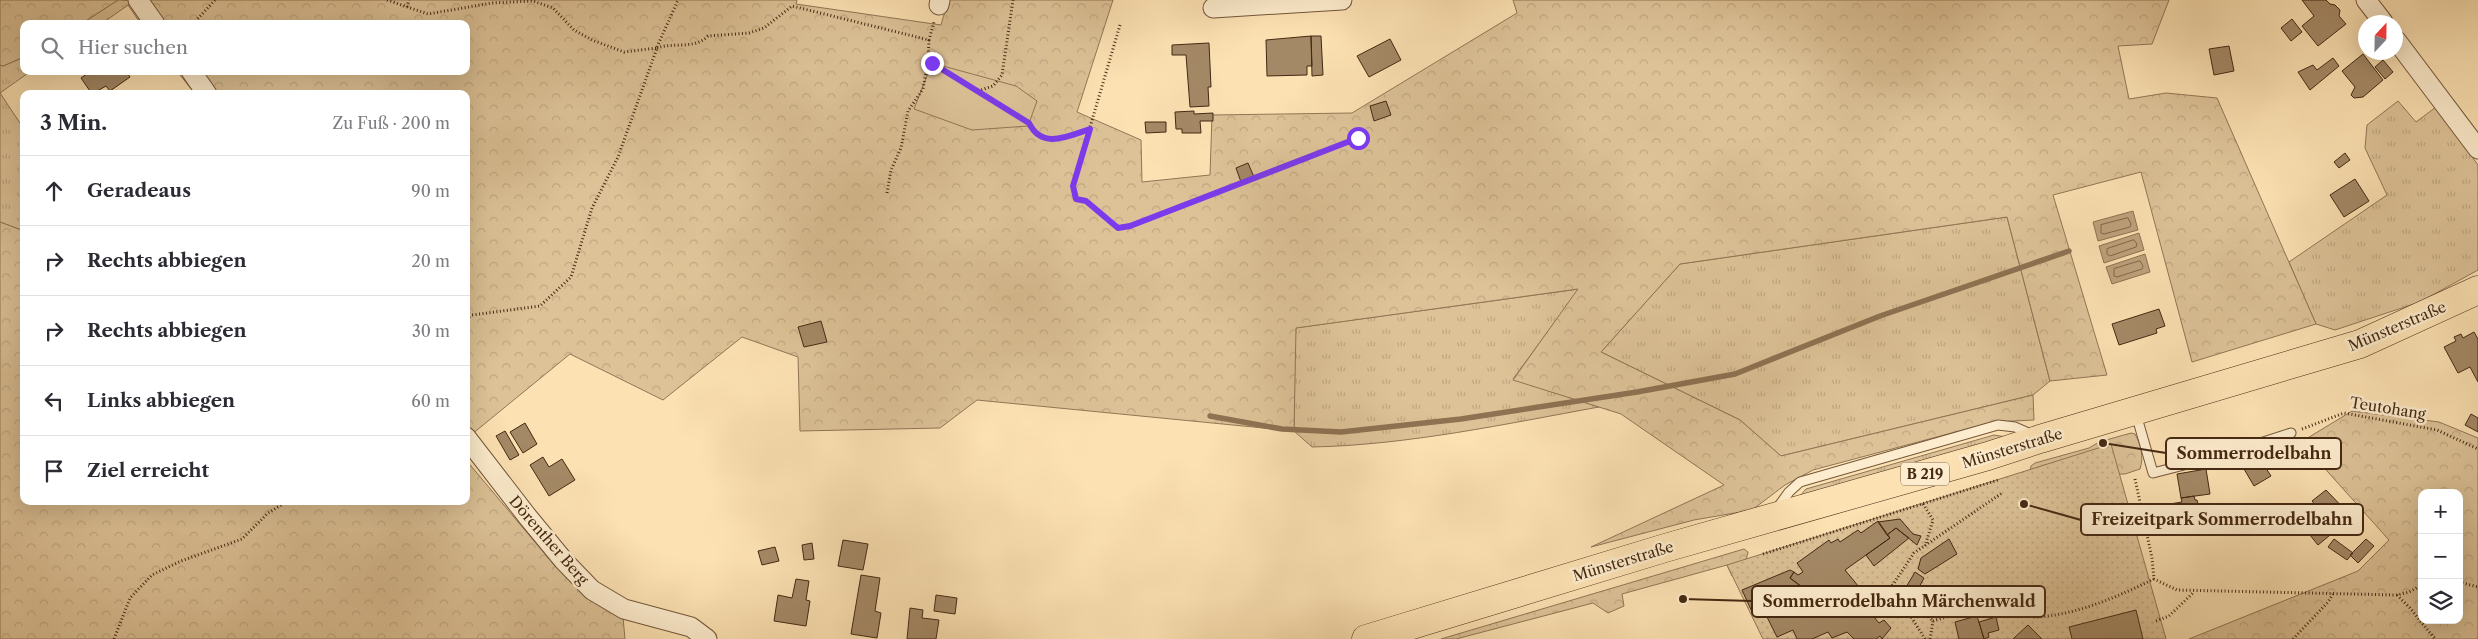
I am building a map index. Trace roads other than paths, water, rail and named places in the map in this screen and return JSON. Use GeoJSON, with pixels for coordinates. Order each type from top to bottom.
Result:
{"type":"FeatureCollection","features":[{"type":"Feature","properties":{"kind":"main road","name":"Münsterstraße"},"geometry":{"type":"LineString","coordinates":[[1366,639],[1770,518],[1988,456],[2360,344],[2478,290]]}},
{"type":"Feature","properties":{"kind":"street"},"geometry":{"type":"LineString","coordinates":[[138,0],[152,20]]}},
{"type":"Feature","properties":{"kind":"street"},"geometry":{"type":"LineString","coordinates":[[1213,8],[1342,0]]}},
{"type":"Feature","properties":{"kind":"street"},"geometry":{"type":"LineString","coordinates":[[2366,0],[2378,15]]}},
{"type":"Feature","properties":{"kind":"street"},"geometry":{"type":"LineString","coordinates":[[2403,49],[2478,148]]}},
{"type":"Feature","properties":{"kind":"street"},"geometry":{"type":"LineString","coordinates":[[194,75],[204,90]]}},
{"type":"Feature","properties":{"kind":"street","name":"Dörenther Berg"},"geometry":{"type":"LineString","coordinates":[[470,442],[564,561],[592,590],[624,608],[691,627],[707,639]]}},
{"type":"Feature","properties":{"kind":"lane"},"geometry":{"type":"LineString","coordinates":[[2135,411],[2153,472],[2223,455],[2291,433]]}},
{"type":"Feature","properties":{"kind":"water"},"geometry":{"type":"Polygon","coordinates":[[[2133,211],[2138,230],[2098,241],[2093,222],[2133,211]]]}},
{"type":"Feature","properties":{"kind":"water"},"geometry":{"type":"Polygon","coordinates":[[[2139,233],[2144,250],[2104,263],[2099,246],[2139,233]]]}},
{"type":"Feature","properties":{"kind":"water"},"geometry":{"type":"Polygon","coordinates":[[[2145,254],[2150,272],[2112,284],[2106,267],[2145,254]]]}},
{"type":"Feature","properties":{"kind":"waterway"},"geometry":{"type":"LineString","coordinates":[[1210,416],[1282,429],[1341,432],[1461,419],[1637,392],[1735,374],[1880,316],[2069,251]]}},
{"type":"Feature","properties":{"kind":"place","name":"Sommerrodelbahn"},"geometry":{"type":"Point","coordinates":[2103,443]}},
{"type":"Feature","properties":{"kind":"place","name":"Freizeitpark Sommerrodelbahn"},"geometry":{"type":"Point","coordinates":[2024,504]}},
{"type":"Feature","properties":{"kind":"place","name":"Sommerrodelbahn Märchenwald"},"geometry":{"type":"Point","coordinates":[1683,599]}}]}
